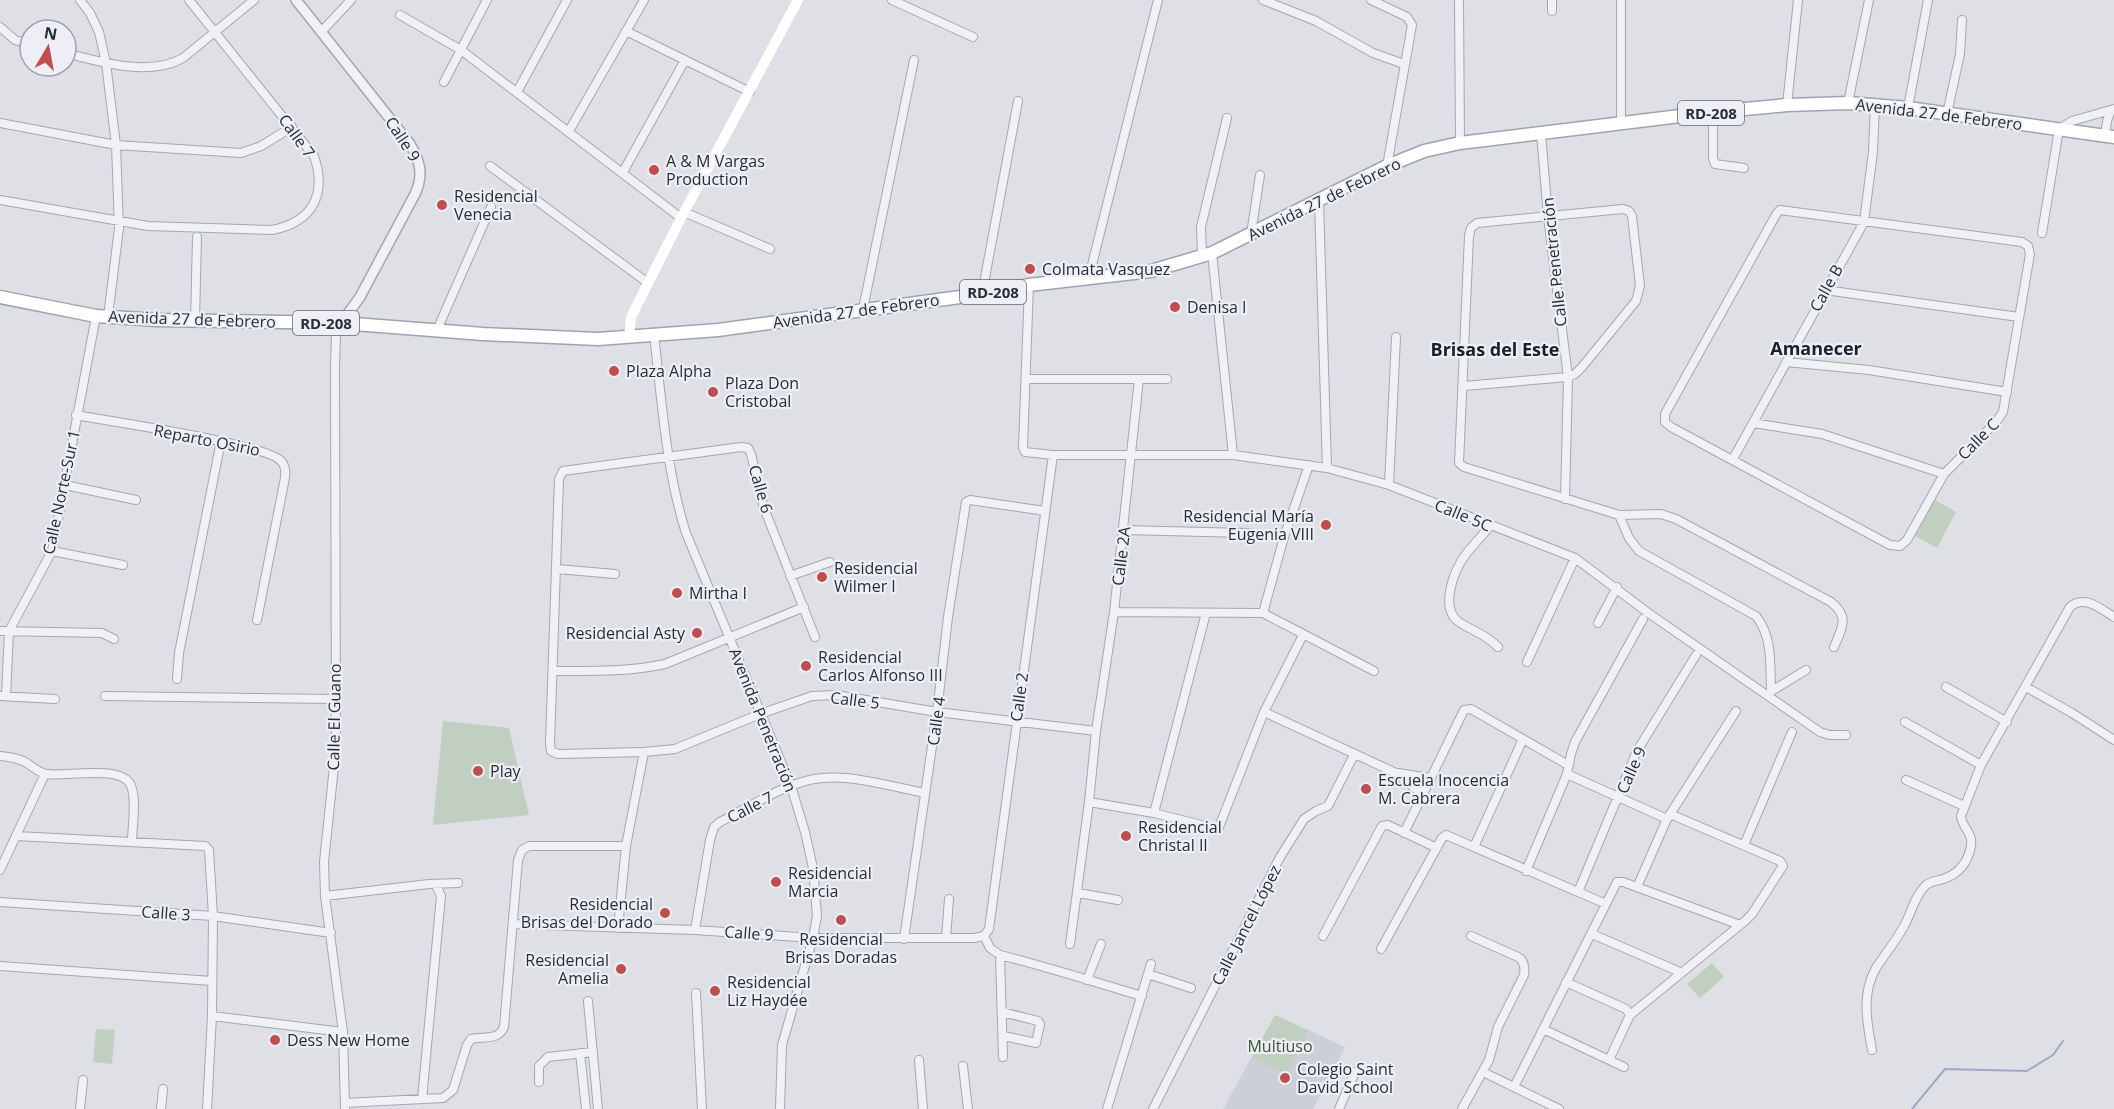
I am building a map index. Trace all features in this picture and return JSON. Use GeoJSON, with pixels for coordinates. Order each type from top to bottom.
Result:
{"type":"FeatureCollection","features":[{"type":"Feature","properties":{"kind":"main road"},"geometry":{"type":"LineString","coordinates":[[629,337],[631,317],[682,215],[798,0]]}},
{"type":"Feature","properties":{"kind":"main road","name":"Avenida 27 de Febrero"},"geometry":{"type":"LineString","coordinates":[[0,297],[102,317],[341,323],[560,338],[629,337],[729,329],[982,294],[1029,285],[1151,271],[1207,254],[1387,166],[1424,152],[1460,143],[1713,112],[1787,105],[1848,103],[1908,108],[2110,137]]}},
{"type":"Feature","properties":{"kind":"street"},"geometry":{"type":"LineString","coordinates":[[80,0],[90,13],[99,32],[106,63],[116,145],[118,222],[102,317]]}},
{"type":"Feature","properties":{"kind":"street","name":"Calle 7"},"geometry":{"type":"LineString","coordinates":[[0,200],[148,226],[256,230],[287,227],[300,220],[309,211],[320,185],[319,171],[314,156],[189,0]]}},
{"type":"Feature","properties":{"kind":"street"},"geometry":{"type":"LineString","coordinates":[[78,56],[106,63],[158,68],[172,64],[254,0]]}},
{"type":"Feature","properties":{"kind":"street","name":"Calle 9"},"geometry":{"type":"LineString","coordinates":[[296,0],[410,144],[421,168],[417,189],[360,297],[341,323]]}},
{"type":"Feature","properties":{"kind":"street"},"geometry":{"type":"LineString","coordinates":[[322,31],[351,0]]}},
{"type":"Feature","properties":{"kind":"street"},"geometry":{"type":"LineString","coordinates":[[444,82],[487,0]]}},
{"type":"Feature","properties":{"kind":"street"},"geometry":{"type":"LineString","coordinates":[[517,92],[567,0]]}},
{"type":"Feature","properties":{"kind":"street"},"geometry":{"type":"LineString","coordinates":[[569,131],[644,0]]}},
{"type":"Feature","properties":{"kind":"street"},"geometry":{"type":"LineString","coordinates":[[892,0],[973,37]]}},
{"type":"Feature","properties":{"kind":"street"},"geometry":{"type":"LineString","coordinates":[[1089,277],[1158,0]]}},
{"type":"Feature","properties":{"kind":"street"},"geometry":{"type":"LineString","coordinates":[[1263,0],[1316,21],[1372,53],[1404,64]]}},
{"type":"Feature","properties":{"kind":"street"},"geometry":{"type":"LineString","coordinates":[[1371,0],[1401,13],[1411,21],[1412,28],[1387,166]]}},
{"type":"Feature","properties":{"kind":"street"},"geometry":{"type":"LineString","coordinates":[[1459,0],[1460,143]]}},
{"type":"Feature","properties":{"kind":"street"},"geometry":{"type":"LineString","coordinates":[[1552,0],[1552,11]]}},
{"type":"Feature","properties":{"kind":"street"},"geometry":{"type":"LineString","coordinates":[[1621,0],[1621,123]]}},
{"type":"Feature","properties":{"kind":"street"},"geometry":{"type":"LineString","coordinates":[[1787,105],[1798,0]]}},
{"type":"Feature","properties":{"kind":"street"},"geometry":{"type":"LineString","coordinates":[[1848,103],[1869,0]]}},
{"type":"Feature","properties":{"kind":"street"},"geometry":{"type":"LineString","coordinates":[[1908,108],[1928,0]]}},
{"type":"Feature","properties":{"kind":"street"},"geometry":{"type":"LineString","coordinates":[[400,15],[461,50],[682,215],[770,249]]}},
{"type":"Feature","properties":{"kind":"street"},"geometry":{"type":"LineString","coordinates":[[1947,114],[1960,54],[1962,20]]}},
{"type":"Feature","properties":{"kind":"street"},"geometry":{"type":"LineString","coordinates":[[0,27],[18,41]]}},
{"type":"Feature","properties":{"kind":"street"},"geometry":{"type":"LineString","coordinates":[[626,31],[750,92]]}},
{"type":"Feature","properties":{"kind":"street"},"geometry":{"type":"LineString","coordinates":[[624,172],[685,60]]}},
{"type":"Feature","properties":{"kind":"street"},"geometry":{"type":"LineString","coordinates":[[863,309],[914,60]]}},
{"type":"Feature","properties":{"kind":"street"},"geometry":{"type":"LineString","coordinates":[[982,294],[1018,101]]}},
{"type":"Feature","properties":{"kind":"street","name":"Calle B"},"geometry":{"type":"LineString","coordinates":[[1733,459],[1864,222],[1873,152],[1875,105]]}},
{"type":"Feature","properties":{"kind":"street"},"geometry":{"type":"LineString","coordinates":[[2042,233],[2059,129],[2072,121],[2112,109]]}},
{"type":"Feature","properties":{"kind":"street"},"geometry":{"type":"LineString","coordinates":[[2110,137],[2106,121],[2112,109]]}},
{"type":"Feature","properties":{"kind":"street"},"geometry":{"type":"LineString","coordinates":[[1713,112],[1713,158],[1716,164],[1744,168]]}},
{"type":"Feature","properties":{"kind":"street"},"geometry":{"type":"LineString","coordinates":[[1227,118],[1201,227],[1207,254],[1233,455]]}},
{"type":"Feature","properties":{"kind":"street"},"geometry":{"type":"LineString","coordinates":[[0,123],[116,145],[241,153],[261,146],[292,127]]}},
{"type":"Feature","properties":{"kind":"street","name":"Calle Penetración"},"geometry":{"type":"LineString","coordinates":[[1542,133],[1548,217],[1568,377],[1565,499]]}},
{"type":"Feature","properties":{"kind":"street"},"geometry":{"type":"LineString","coordinates":[[490,166],[648,283]]}},
{"type":"Feature","properties":{"kind":"street"},"geometry":{"type":"LineString","coordinates":[[1251,234],[1260,175]]}},
{"type":"Feature","properties":{"kind":"street"},"geometry":{"type":"LineString","coordinates":[[1319,201],[1327,468]]}},
{"type":"Feature","properties":{"kind":"street"},"geometry":{"type":"LineString","coordinates":[[437,330],[491,207]]}},
{"type":"Feature","properties":{"kind":"street"},"geometry":{"type":"LineString","coordinates":[[1464,386],[1568,377],[1582,367],[1640,294],[1631,213],[1623,209],[1477,223],[1471,228],[1459,463],[1464,467],[1619,516],[1661,514],[1676,519],[1839,608],[1843,616],[1843,626],[1834,647]]}},
{"type":"Feature","properties":{"kind":"street"},"geometry":{"type":"LineString","coordinates":[[1733,459],[1671,427],[1665,422],[1665,414],[1780,210],[1864,222]]}},
{"type":"Feature","properties":{"kind":"street","name":"Calle C"},"geometry":{"type":"LineString","coordinates":[[1733,459],[1890,545],[1900,546],[1907,540],[1944,474],[2001,417],[2030,254],[2028,246],[2022,242],[1864,222]]}},
{"type":"Feature","properties":{"kind":"street"},"geometry":{"type":"LineString","coordinates":[[195,321],[197,237]]}},
{"type":"Feature","properties":{"kind":"street"},"geometry":{"type":"LineString","coordinates":[[1029,285],[1026,379],[1167,379]]}},
{"type":"Feature","properties":{"kind":"street"},"geometry":{"type":"LineString","coordinates":[[1825,290],[2019,317]]}},
{"type":"Feature","properties":{"kind":"street","name":"Calle Norte-Sur 1"},"geometry":{"type":"LineString","coordinates":[[3,696],[9,631],[52,551],[76,415],[102,317]]}},
{"type":"Feature","properties":{"kind":"street","name":"Calle El Guano"},"geometry":{"type":"LineString","coordinates":[[341,323],[336,334],[334,366],[336,747],[324,862],[325,896],[343,1032],[345,1106]]}},
{"type":"Feature","properties":{"kind":"street","name":"Avenida Penetración"},"geometry":{"type":"LineString","coordinates":[[654,335],[677,506],[686,533],[791,786],[813,868],[817,916],[813,938],[782,1045],[780,1109]]}},
{"type":"Feature","properties":{"kind":"street"},"geometry":{"type":"LineString","coordinates":[[1389,485],[1396,337]]}},
{"type":"Feature","properties":{"kind":"street"},"geometry":{"type":"LineString","coordinates":[[1786,362],[1869,370],[2007,392]]}},
{"type":"Feature","properties":{"kind":"street","name":"Calle 5C"},"geometry":{"type":"LineString","coordinates":[[1026,379],[1023,447],[1025,452],[1053,455],[1233,455],[1327,468],[1389,485],[1575,558],[1617,587],[1647,612],[1769,693],[1820,732],[1829,735],[1846,735]]}},
{"type":"Feature","properties":{"kind":"street","name":"Calle 2A"},"geometry":{"type":"LineString","coordinates":[[1070,944],[1096,731],[1114,612],[1139,379]]}},
{"type":"Feature","properties":{"kind":"street","name":"Reparto Osirio"},"geometry":{"type":"LineString","coordinates":[[76,415],[221,441],[268,452],[282,461],[285,467],[284,483],[256,620]]}},
{"type":"Feature","properties":{"kind":"street"},"geometry":{"type":"LineString","coordinates":[[1753,423],[1822,434],[1944,474]]}},
{"type":"Feature","properties":{"kind":"street"},"geometry":{"type":"LineString","coordinates":[[177,679],[179,653],[221,441]]}},
{"type":"Feature","properties":{"kind":"street","name":"Calle 6"},"geometry":{"type":"LineString","coordinates":[[557,569],[559,479],[563,471],[741,447],[748,448],[764,508],[815,637]]}},
{"type":"Feature","properties":{"kind":"street","name":"Calle 2"},"geometry":{"type":"LineString","coordinates":[[984,936],[989,929],[1053,455]]}},
{"type":"Feature","properties":{"kind":"street"},"geometry":{"type":"LineString","coordinates":[[1263,613],[1284,537],[1309,465]]}},
{"type":"Feature","properties":{"kind":"street"},"geometry":{"type":"LineString","coordinates":[[64,485],[136,500]]}},
{"type":"Feature","properties":{"kind":"street","name":"Calle 4"},"geometry":{"type":"LineString","coordinates":[[904,939],[966,502],[970,500],[1045,511]]}},
{"type":"Feature","properties":{"kind":"street"},"geometry":{"type":"LineString","coordinates":[[1619,516],[1629,538],[1639,551],[1756,616],[1765,630],[1769,644],[1769,693]]}},
{"type":"Feature","properties":{"kind":"street"},"geometry":{"type":"LineString","coordinates":[[1490,526],[1464,556],[1451,586],[1448,606],[1457,621],[1491,639],[1497,647]]}},
{"type":"Feature","properties":{"kind":"street"},"geometry":{"type":"LineString","coordinates":[[1124,530],[1245,532],[1284,537]]}},
{"type":"Feature","properties":{"kind":"street"},"geometry":{"type":"LineString","coordinates":[[52,551],[123,565]]}},
{"type":"Feature","properties":{"kind":"street"},"geometry":{"type":"LineString","coordinates":[[1527,662],[1575,558]]}},
{"type":"Feature","properties":{"kind":"street"},"geometry":{"type":"LineString","coordinates":[[790,576],[830,562]]}},
{"type":"Feature","properties":{"kind":"street"},"geometry":{"type":"LineString","coordinates":[[615,574],[557,569],[553,671],[642,669],[665,663],[804,607]]}},
{"type":"Feature","properties":{"kind":"street"},"geometry":{"type":"LineString","coordinates":[[1598,623],[1617,587]]}},
{"type":"Feature","properties":{"kind":"street"},"geometry":{"type":"LineString","coordinates":[[1872,1050],[1867,1018],[1867,990],[1876,969],[1907,920],[1915,897],[1928,883],[1945,879],[1960,871],[1965,863],[1971,846],[1971,835],[1961,821],[1964,806],[1981,765],[2070,607],[2074,603],[2085,601],[2114,617]]}},
{"type":"Feature","properties":{"kind":"street"},"geometry":{"type":"LineString","coordinates":[[1114,612],[1263,613],[1374,671]]}},
{"type":"Feature","properties":{"kind":"street"},"geometry":{"type":"LineString","coordinates":[[1154,813],[1206,613]]}},
{"type":"Feature","properties":{"kind":"street"},"geometry":{"type":"LineString","coordinates":[[1526,871],[1568,770],[1575,742],[1643,618]]}},
{"type":"Feature","properties":{"kind":"street"},"geometry":{"type":"LineString","coordinates":[[0,632],[102,633],[114,639]]}},
{"type":"Feature","properties":{"kind":"street"},"geometry":{"type":"LineString","coordinates":[[1089,802],[1154,813],[1201,827],[1219,827],[1264,712],[1303,634]]}},
{"type":"Feature","properties":{"kind":"street","name":"Calle 9"},"geometry":{"type":"LineString","coordinates":[[1578,892],[1637,751],[1696,654]]}},
{"type":"Feature","properties":{"kind":"street"},"geometry":{"type":"LineString","coordinates":[[1769,693],[1806,670]]}},
{"type":"Feature","properties":{"kind":"street","name":"Calle 5"},"geometry":{"type":"LineString","coordinates":[[553,671],[551,751],[558,754],[675,749],[760,714],[812,696],[836,695],[938,712],[1096,731]]}},
{"type":"Feature","properties":{"kind":"street"},"geometry":{"type":"LineString","coordinates":[[1946,687],[2007,722]]}},
{"type":"Feature","properties":{"kind":"street"},"geometry":{"type":"LineString","coordinates":[[2026,687],[2114,740]]}},
{"type":"Feature","properties":{"kind":"street"},"geometry":{"type":"LineString","coordinates":[[3,696],[55,699]]}},
{"type":"Feature","properties":{"kind":"street"},"geometry":{"type":"LineString","coordinates":[[105,696],[335,699]]}},
{"type":"Feature","properties":{"kind":"street"},"geometry":{"type":"LineString","coordinates":[[1404,833],[1464,710],[1471,709],[1523,739],[1568,770],[1618,798],[1744,845],[1783,864],[1783,868],[1752,914],[1630,1015],[1609,1060]]}},
{"type":"Feature","properties":{"kind":"street"},"geometry":{"type":"LineString","coordinates":[[1637,887],[1669,816],[1736,711]]}},
{"type":"Feature","properties":{"kind":"street"},"geometry":{"type":"LineString","coordinates":[[1264,712],[1396,773],[1422,794]]}},
{"type":"Feature","properties":{"kind":"street"},"geometry":{"type":"LineString","coordinates":[[1905,722],[1981,765]]}},
{"type":"Feature","properties":{"kind":"street"},"geometry":{"type":"LineString","coordinates":[[1744,845],[1792,732]]}},
{"type":"Feature","properties":{"kind":"street"},"geometry":{"type":"LineString","coordinates":[[1474,847],[1523,739]]}},
{"type":"Feature","properties":{"kind":"street"},"geometry":{"type":"LineString","coordinates":[[618,928],[626,846],[644,752]]}},
{"type":"Feature","properties":{"kind":"street","name":"Calle Jancel López"},"geometry":{"type":"LineString","coordinates":[[1153,1109],[1280,859],[1304,819],[1328,806],[1354,754]]}},
{"type":"Feature","properties":{"kind":"street"},"geometry":{"type":"LineString","coordinates":[[0,756],[20,760],[45,774],[114,774],[128,780],[133,794],[132,842]]}},
{"type":"Feature","properties":{"kind":"street"},"geometry":{"type":"LineString","coordinates":[[1396,773],[1430,778]]}},
{"type":"Feature","properties":{"kind":"street"},"geometry":{"type":"LineString","coordinates":[[0,870],[45,774]]}},
{"type":"Feature","properties":{"kind":"street","name":"Calle 7"},"geometry":{"type":"LineString","coordinates":[[696,930],[710,840],[714,827],[720,822],[791,786],[822,778],[858,780],[925,793]]}},
{"type":"Feature","properties":{"kind":"street"},"geometry":{"type":"LineString","coordinates":[[1906,780],[1964,806]]}},
{"type":"Feature","properties":{"kind":"street"},"geometry":{"type":"LineString","coordinates":[[1323,936],[1383,825],[1388,825],[1437,848]]}},
{"type":"Feature","properties":{"kind":"street"},"geometry":{"type":"LineString","coordinates":[[1381,949],[1442,838],[1446,835],[1606,904]]}},
{"type":"Feature","properties":{"kind":"street"},"geometry":{"type":"LineString","coordinates":[[17,836],[205,846],[209,850],[213,916],[212,1016],[207,1109]]}},
{"type":"Feature","properties":{"kind":"street"},"geometry":{"type":"LineString","coordinates":[[345,1106],[444,1098],[453,1090],[471,1039],[495,1037],[502,1033],[519,860],[522,850],[529,846],[626,846]]}},
{"type":"Feature","properties":{"kind":"street"},"geometry":{"type":"LineString","coordinates":[[1514,1087],[1566,982],[1593,934],[1617,882],[1623,882],[1740,925]]}},
{"type":"Feature","properties":{"kind":"street"},"geometry":{"type":"LineString","coordinates":[[325,896],[429,884],[458,883]]}},
{"type":"Feature","properties":{"kind":"street"},"geometry":{"type":"LineString","coordinates":[[422,1099],[441,896],[436,885]]}},
{"type":"Feature","properties":{"kind":"street"},"geometry":{"type":"LineString","coordinates":[[1078,892],[1118,900]]}},
{"type":"Feature","properties":{"kind":"street"},"geometry":{"type":"LineString","coordinates":[[946,938],[949,898]]}},
{"type":"Feature","properties":{"kind":"street","name":"Calle 3"},"geometry":{"type":"LineString","coordinates":[[0,902],[213,916],[331,933]]}},
{"type":"Feature","properties":{"kind":"street","name":"Calle 9"},"geometry":{"type":"LineString","coordinates":[[513,924],[696,930],[813,938],[904,939],[984,936]]}},
{"type":"Feature","properties":{"kind":"street"},"geometry":{"type":"LineString","coordinates":[[1593,934],[1680,972]]}},
{"type":"Feature","properties":{"kind":"street"},"geometry":{"type":"LineString","coordinates":[[984,936],[990,948],[1000,955],[1142,996]]}},
{"type":"Feature","properties":{"kind":"street"},"geometry":{"type":"LineString","coordinates":[[1462,1109],[1483,1072],[1498,1028],[1524,975],[1524,965],[1518,957],[1471,936]]}},
{"type":"Feature","properties":{"kind":"street"},"geometry":{"type":"LineString","coordinates":[[1087,980],[1101,944]]}},
{"type":"Feature","properties":{"kind":"street"},"geometry":{"type":"LineString","coordinates":[[1000,955],[1003,1057]]}},
{"type":"Feature","properties":{"kind":"street"},"geometry":{"type":"LineString","coordinates":[[1107,1109],[1151,964]]}},
{"type":"Feature","properties":{"kind":"street"},"geometry":{"type":"LineString","coordinates":[[0,966],[212,981]]}},
{"type":"Feature","properties":{"kind":"street"},"geometry":{"type":"LineString","coordinates":[[1148,974],[1191,988]]}},
{"type":"Feature","properties":{"kind":"street"},"geometry":{"type":"LineString","coordinates":[[1566,982],[1626,1009],[1630,1015]]}},
{"type":"Feature","properties":{"kind":"street"},"geometry":{"type":"LineString","coordinates":[[696,993],[702,1109]]}},
{"type":"Feature","properties":{"kind":"street"},"geometry":{"type":"LineString","coordinates":[[588,1001],[598,1109]]}},
{"type":"Feature","properties":{"kind":"street"},"geometry":{"type":"LineString","coordinates":[[1002,1012],[1038,1021],[1040,1024],[1036,1043],[1004,1036]]}},
{"type":"Feature","properties":{"kind":"street"},"geometry":{"type":"LineString","coordinates":[[212,1016],[343,1032]]}},
{"type":"Feature","properties":{"kind":"street"},"geometry":{"type":"LineString","coordinates":[[1543,1029],[1624,1067]]}},
{"type":"Feature","properties":{"kind":"street"},"geometry":{"type":"LineString","coordinates":[[539,1082],[539,1066],[544,1059],[593,1052]]}},
{"type":"Feature","properties":{"kind":"street"},"geometry":{"type":"LineString","coordinates":[[580,1053],[586,1109]]}},
{"type":"Feature","properties":{"kind":"street"},"geometry":{"type":"LineString","coordinates":[[919,1060],[923,1109]]}},
{"type":"Feature","properties":{"kind":"street"},"geometry":{"type":"LineString","coordinates":[[963,1066],[968,1109]]}},
{"type":"Feature","properties":{"kind":"street"},"geometry":{"type":"LineString","coordinates":[[1340,1109],[1355,1072]]}},
{"type":"Feature","properties":{"kind":"street"},"geometry":{"type":"LineString","coordinates":[[1483,1072],[1559,1109]]}},
{"type":"Feature","properties":{"kind":"street"},"geometry":{"type":"LineString","coordinates":[[80,1109],[83,1080]]}},
{"type":"Feature","properties":{"kind":"street"},"geometry":{"type":"LineString","coordinates":[[161,1109],[163,1089]]}},
{"type":"Feature","properties":{"kind":"shaded area","name":"Colegio Saint David School"},"geometry":{"type":"Polygon","coordinates":[[[1275,1015],[1345,1047],[1313,1109],[1223,1109],[1275,1015]]]}},
{"type":"Feature","properties":{"kind":"green space"},"geometry":{"type":"Polygon","coordinates":[[[1935,500],[1956,512],[1937,548],[1915,536],[1935,500]]]}},
{"type":"Feature","properties":{"kind":"green space","name":"Play"},"geometry":{"type":"Polygon","coordinates":[[[443,721],[509,728],[529,815],[433,825],[443,721]]]}},
{"type":"Feature","properties":{"kind":"green space"},"geometry":{"type":"Polygon","coordinates":[[[1712,963],[1724,977],[1700,998],[1687,984],[1712,963]]]}},
{"type":"Feature","properties":{"kind":"green space","name":"Multiuso"},"geometry":{"type":"Polygon","coordinates":[[[1275,1015],[1309,1031],[1286,1074],[1252,1057],[1275,1015]]]}},
{"type":"Feature","properties":{"kind":"green space"},"geometry":{"type":"Polygon","coordinates":[[[96,1029],[115,1030],[112,1064],[93,1062],[96,1029]]]}},
{"type":"Feature","properties":{"kind":"waterway"},"geometry":{"type":"LineString","coordinates":[[1912,1109],[1945,1069],[2027,1071],[2053,1055],[2063,1041]]}},
{"type":"Feature","properties":{"kind":"place","name":"A & M Vargas Production"},"geometry":{"type":"Point","coordinates":[654,170]}},
{"type":"Feature","properties":{"kind":"place","name":"Residencial Venecia"},"geometry":{"type":"Point","coordinates":[442,205]}},
{"type":"Feature","properties":{"kind":"place","name":"Colmata Vasquez"},"geometry":{"type":"Point","coordinates":[1030,269]}},
{"type":"Feature","properties":{"kind":"place","name":"Denisa I"},"geometry":{"type":"Point","coordinates":[1175,307]}},
{"type":"Feature","properties":{"kind":"place","name":"Plaza Alpha"},"geometry":{"type":"Point","coordinates":[614,371]}},
{"type":"Feature","properties":{"kind":"place","name":"Plaza Don Cristobal"},"geometry":{"type":"Point","coordinates":[713,392]}},
{"type":"Feature","properties":{"kind":"place","name":"Residencial María Eugenia VIII"},"geometry":{"type":"Point","coordinates":[1326,525]}},
{"type":"Feature","properties":{"kind":"place","name":"Residencial Wilmer I"},"geometry":{"type":"Point","coordinates":[822,577]}},
{"type":"Feature","properties":{"kind":"place","name":"Mirtha I"},"geometry":{"type":"Point","coordinates":[677,593]}},
{"type":"Feature","properties":{"kind":"place","name":"Residencial Asty"},"geometry":{"type":"Point","coordinates":[697,633]}},
{"type":"Feature","properties":{"kind":"place","name":"Residencial Carlos Alfonso III"},"geometry":{"type":"Point","coordinates":[806,666]}},
{"type":"Feature","properties":{"kind":"place","name":"Play"},"geometry":{"type":"Point","coordinates":[478,771]}},
{"type":"Feature","properties":{"kind":"place","name":"Escuela Inocencia M. Cabrera"},"geometry":{"type":"Point","coordinates":[1366,789]}},
{"type":"Feature","properties":{"kind":"place","name":"Residencial Christal II"},"geometry":{"type":"Point","coordinates":[1126,836]}},
{"type":"Feature","properties":{"kind":"place","name":"Residencial Marcia"},"geometry":{"type":"Point","coordinates":[776,882]}},
{"type":"Feature","properties":{"kind":"place","name":"Residencial Brisas del Dorado"},"geometry":{"type":"Point","coordinates":[665,913]}},
{"type":"Feature","properties":{"kind":"place","name":"Residencial Brisas Doradas"},"geometry":{"type":"Point","coordinates":[841,920]}},
{"type":"Feature","properties":{"kind":"place","name":"Residencial Amelia"},"geometry":{"type":"Point","coordinates":[621,969]}},
{"type":"Feature","properties":{"kind":"place","name":"Residencial Liz Haydée"},"geometry":{"type":"Point","coordinates":[715,991]}},
{"type":"Feature","properties":{"kind":"place","name":"Dess New Home"},"geometry":{"type":"Point","coordinates":[275,1040]}},
{"type":"Feature","properties":{"kind":"place","name":"Colegio Saint David School"},"geometry":{"type":"Point","coordinates":[1285,1078]}},
{"type":"Feature","properties":{"kind":"district","name":"Amanecer"},"geometry":{"type":"Point","coordinates":[1816,348]}},
{"type":"Feature","properties":{"kind":"district","name":"Brisas del Este"},"geometry":{"type":"Point","coordinates":[1495,349]}}]}
